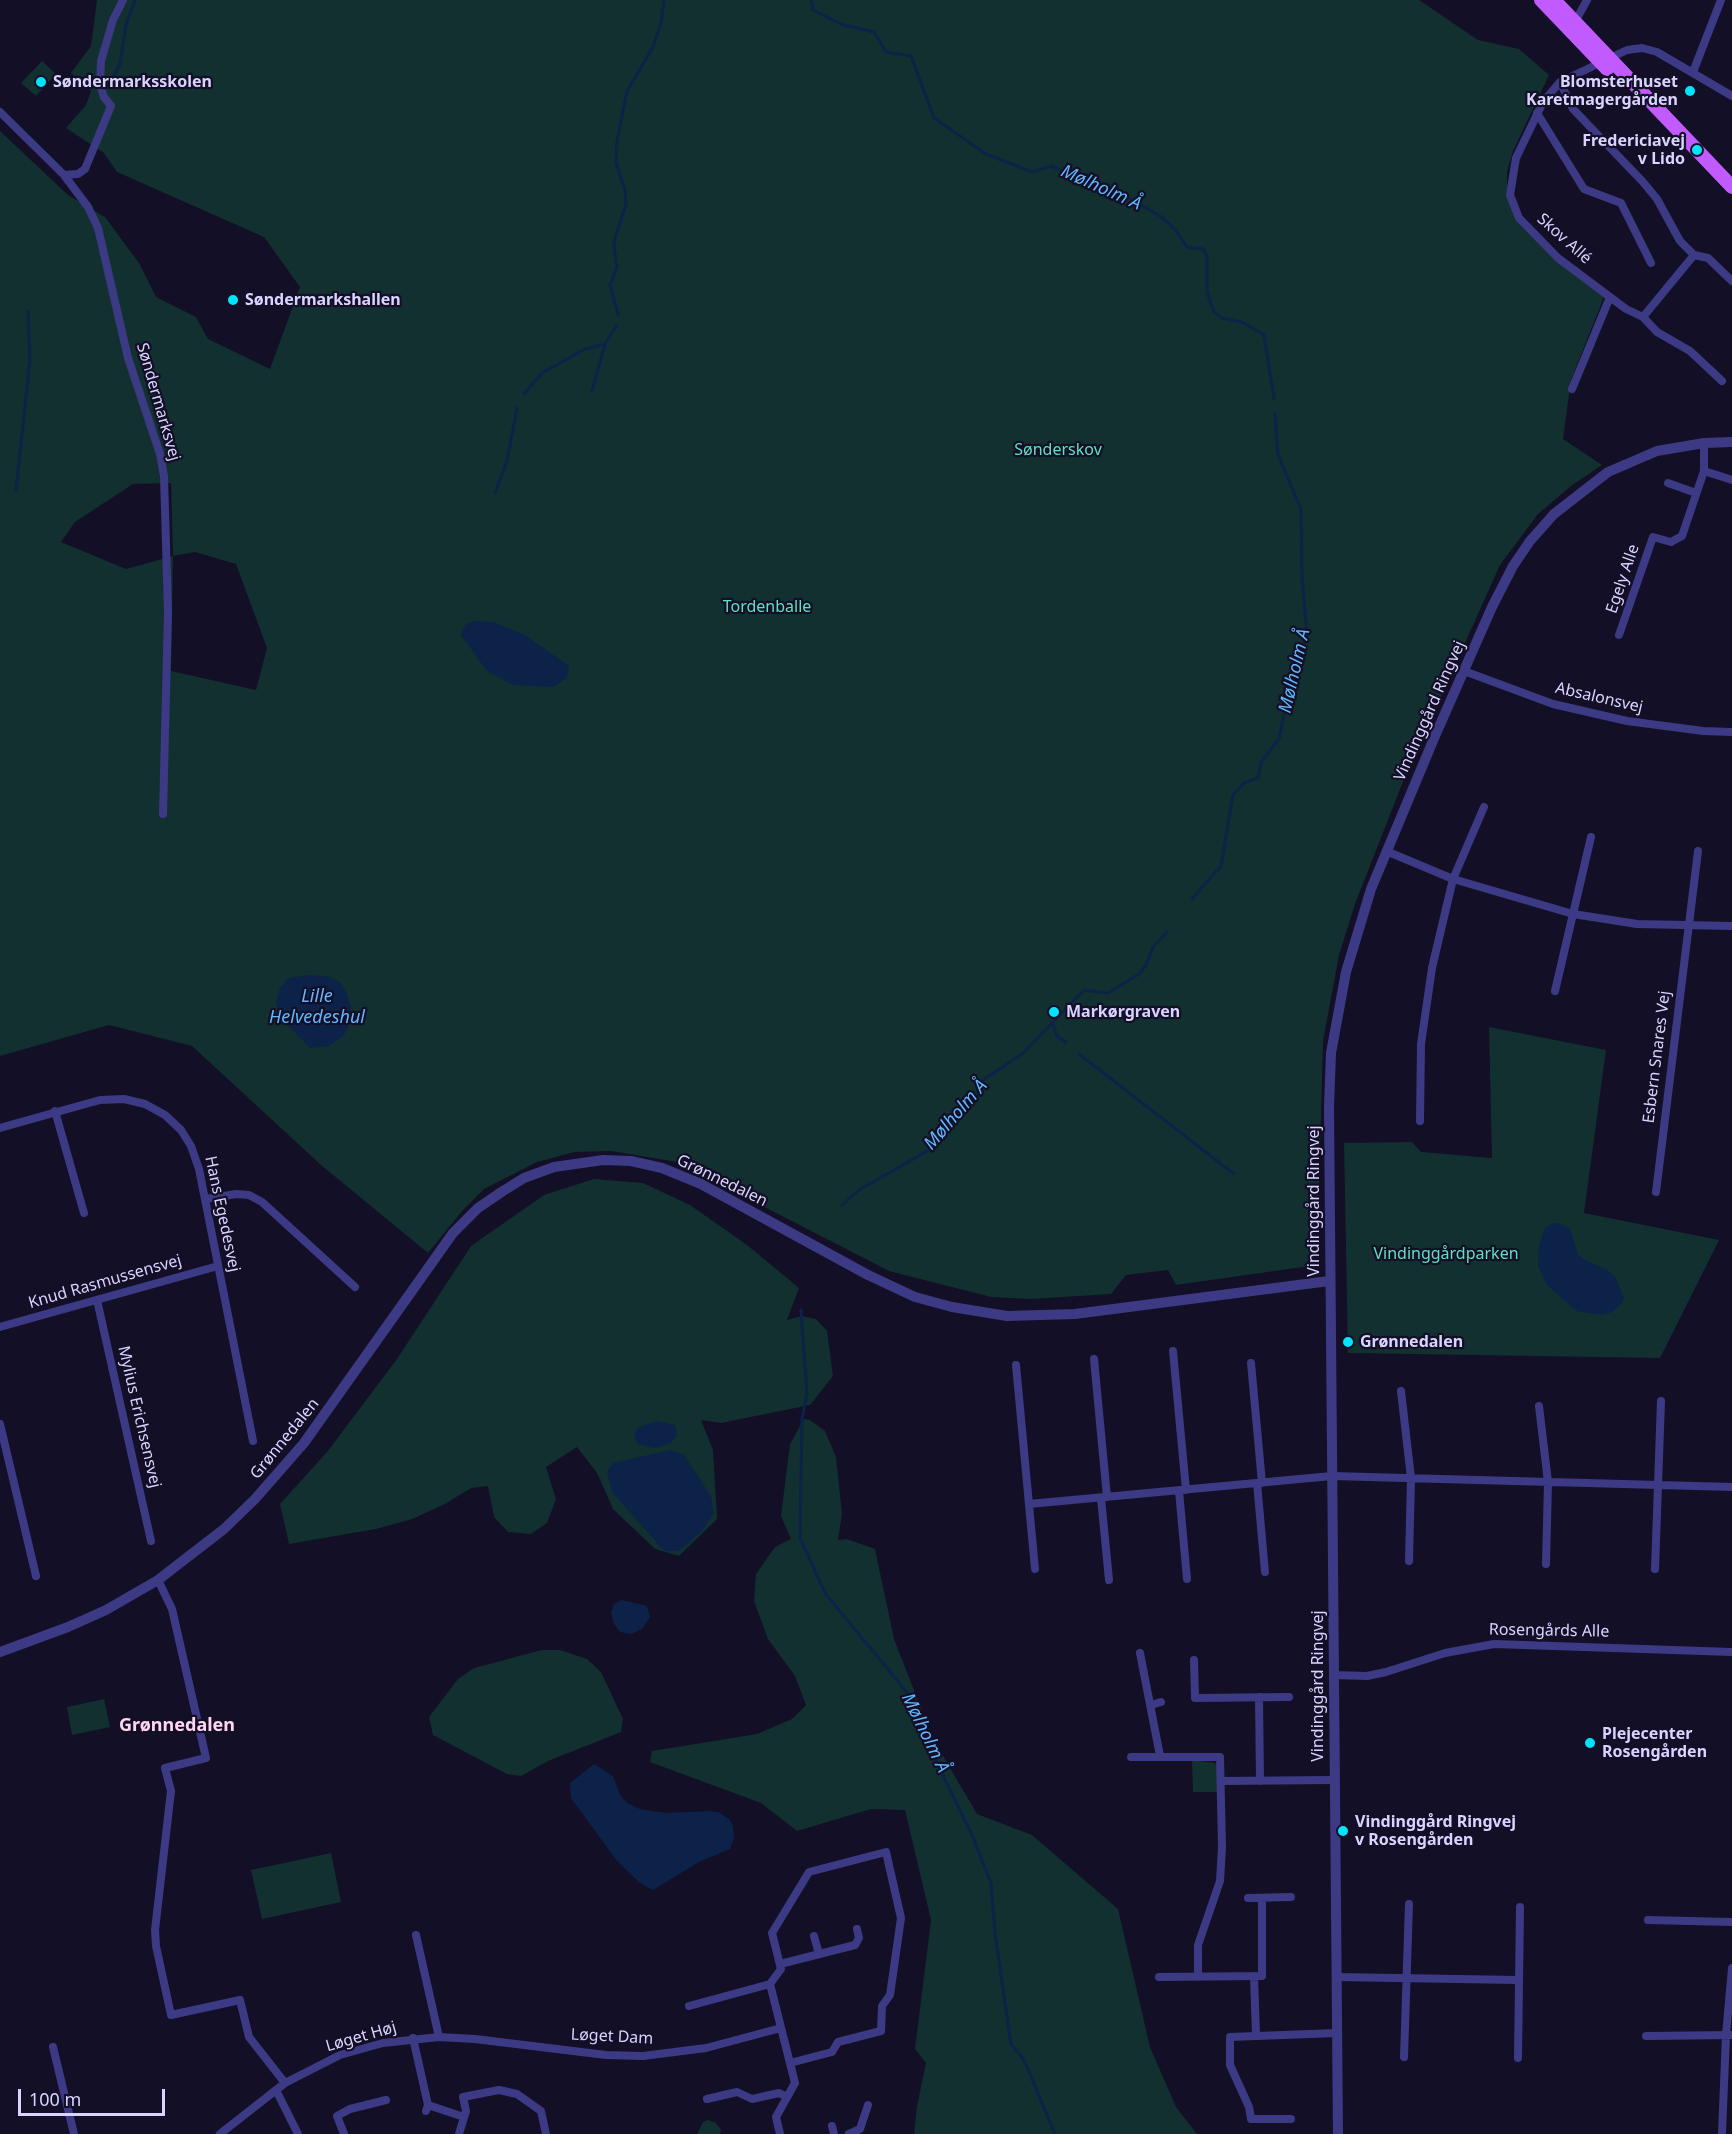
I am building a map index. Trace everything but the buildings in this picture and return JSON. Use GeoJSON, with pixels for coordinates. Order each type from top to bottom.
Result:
{"type":"FeatureCollection","features":[{"type":"Feature","properties":{"kind":"main road"},"geometry":{"type":"LineString","coordinates":[[1540,0],[1604,59]]}},
{"type":"Feature","properties":{"kind":"main road"},"geometry":{"type":"LineString","coordinates":[[1554,0],[1575,22],[1637,98],[1666,118],[1732,187]]}},
{"type":"Feature","properties":{"kind":"street"},"geometry":{"type":"LineString","coordinates":[[64,175],[78,174],[85,169],[111,106],[104,97],[100,85],[101,61],[113,20],[123,0]]}},
{"type":"Feature","properties":{"kind":"street"},"geometry":{"type":"LineString","coordinates":[[1575,22],[1587,0]]}},
{"type":"Feature","properties":{"kind":"street"},"geometry":{"type":"LineString","coordinates":[[1693,72],[1721,0]]}},
{"type":"Feature","properties":{"kind":"street","name":"Skov Allé"},"geometry":{"type":"LineString","coordinates":[[1722,381],[1690,351],[1657,332],[1643,317],[1626,309],[1558,258],[1519,218],[1510,195],[1516,158],[1537,113],[1560,82],[1604,59],[1626,50],[1642,48],[1657,52],[1732,96]]}},
{"type":"Feature","properties":{"kind":"street"},"geometry":{"type":"LineString","coordinates":[[1560,82],[1573,110],[1657,199],[1680,241],[1694,255],[1708,258],[1732,281]]}},
{"type":"Feature","properties":{"kind":"street","name":"Søndermarksvej"},"geometry":{"type":"LineString","coordinates":[[0,112],[64,175],[88,207],[98,228],[128,358],[160,454],[164,476],[168,612],[163,814]]}},
{"type":"Feature","properties":{"kind":"street"},"geometry":{"type":"LineString","coordinates":[[1537,113],[1584,189],[1621,203],[1651,263]]}},
{"type":"Feature","properties":{"kind":"street"},"geometry":{"type":"LineString","coordinates":[[1643,317],[1694,255]]}},
{"type":"Feature","properties":{"kind":"street"},"geometry":{"type":"LineString","coordinates":[[1572,389],[1610,297]]}},
{"type":"Feature","properties":{"kind":"street","name":"Vindinggård Ringvej"},"geometry":{"type":"LineString","coordinates":[[1338,2134],[1329,1281],[1331,1053],[1346,972],[1371,889],[1386,851],[1464,671],[1513,566],[1554,514],[1608,472],[1657,451],[1704,443],[1732,442]]}},
{"type":"Feature","properties":{"kind":"street","name":"Egely Alle"},"geometry":{"type":"LineString","coordinates":[[1619,635],[1653,537],[1671,542],[1682,536],[1704,471],[1704,443]]}},
{"type":"Feature","properties":{"kind":"street"},"geometry":{"type":"LineString","coordinates":[[1704,471],[1732,480]]}},
{"type":"Feature","properties":{"kind":"street"},"geometry":{"type":"LineString","coordinates":[[1668,483],[1696,493]]}},
{"type":"Feature","properties":{"kind":"street","name":"Absalonsvej"},"geometry":{"type":"LineString","coordinates":[[1464,671],[1552,704],[1627,722],[1732,732]]}},
{"type":"Feature","properties":{"kind":"street"},"geometry":{"type":"LineString","coordinates":[[1420,1121],[1421,1044],[1426,1004],[1453,879],[1484,807]]}},
{"type":"Feature","properties":{"kind":"street"},"geometry":{"type":"LineString","coordinates":[[1555,991],[1591,837]]}},
{"type":"Feature","properties":{"kind":"street"},"geometry":{"type":"LineString","coordinates":[[1386,851],[1453,879],[1573,914],[1637,924],[1732,926]]}},
{"type":"Feature","properties":{"kind":"street","name":"Esbern Snares Vej"},"geometry":{"type":"LineString","coordinates":[[1656,1192],[1698,851]]}},
{"type":"Feature","properties":{"kind":"street","name":"Hans Egedesvej"},"geometry":{"type":"LineString","coordinates":[[0,1128],[100,1100],[124,1099],[145,1104],[165,1115],[181,1130],[191,1146],[206,1199],[253,1441]]}},
{"type":"Feature","properties":{"kind":"street"},"geometry":{"type":"LineString","coordinates":[[55,1112],[84,1213]]}},
{"type":"Feature","properties":{"kind":"street","name":"Grønnedalen"},"geometry":{"type":"LineString","coordinates":[[0,1652],[68,1627],[106,1610],[158,1580],[224,1529],[286,1466],[453,1233],[478,1208],[502,1191],[524,1178],[554,1167],[603,1160],[631,1161],[662,1168],[701,1184],[867,1275],[915,1297],[952,1307],[1007,1316],[1075,1314],[1329,1281]]}},
{"type":"Feature","properties":{"kind":"street"},"geometry":{"type":"LineString","coordinates":[[206,1199],[236,1194],[249,1195],[262,1202],[355,1287]]}},
{"type":"Feature","properties":{"kind":"street","name":"Knud Rasmussensvej"},"geometry":{"type":"LineString","coordinates":[[0,1327],[218,1266]]}},
{"type":"Feature","properties":{"kind":"street","name":"Mylius Erichsensvej"},"geometry":{"type":"LineString","coordinates":[[97,1300],[151,1541]]}},
{"type":"Feature","properties":{"kind":"street"},"geometry":{"type":"LineString","coordinates":[[1173,1351],[1187,1579]]}},
{"type":"Feature","properties":{"kind":"street"},"geometry":{"type":"LineString","coordinates":[[1094,1359],[1109,1580]]}},
{"type":"Feature","properties":{"kind":"street"},"geometry":{"type":"LineString","coordinates":[[1251,1363],[1265,1572]]}},
{"type":"Feature","properties":{"kind":"street"},"geometry":{"type":"LineString","coordinates":[[1016,1365],[1035,1569]]}},
{"type":"Feature","properties":{"kind":"street"},"geometry":{"type":"LineString","coordinates":[[1401,1391],[1411,1478],[1409,1561]]}},
{"type":"Feature","properties":{"kind":"street"},"geometry":{"type":"LineString","coordinates":[[1655,1569],[1661,1401]]}},
{"type":"Feature","properties":{"kind":"street"},"geometry":{"type":"LineString","coordinates":[[1539,1406],[1548,1482],[1546,1564]]}},
{"type":"Feature","properties":{"kind":"street"},"geometry":{"type":"LineString","coordinates":[[0,1424],[36,1576]]}},
{"type":"Feature","properties":{"kind":"street"},"geometry":{"type":"LineString","coordinates":[[1029,1504],[1332,1476],[1732,1487]]}},
{"type":"Feature","properties":{"kind":"street"},"geometry":{"type":"LineString","coordinates":[[158,1580],[172,1609],[206,1758],[165,1767],[171,1791],[156,1946],[171,2015],[240,2000],[249,2037],[285,2083]]}},
{"type":"Feature","properties":{"kind":"street","name":"Rosengårds Alle"},"geometry":{"type":"LineString","coordinates":[[1334,1675],[1367,1676],[1445,1653],[1494,1644],[1732,1652]]}},
{"type":"Feature","properties":{"kind":"street"},"geometry":{"type":"LineString","coordinates":[[1140,1653],[1160,1756]]}},
{"type":"Feature","properties":{"kind":"street"},"geometry":{"type":"LineString","coordinates":[[1194,1660],[1195,1698],[1289,1697]]}},
{"type":"Feature","properties":{"kind":"street"},"geometry":{"type":"LineString","coordinates":[[1259,1697],[1260,1781]]}},
{"type":"Feature","properties":{"kind":"street"},"geometry":{"type":"LineString","coordinates":[[1151,1705],[1161,1702]]}},
{"type":"Feature","properties":{"kind":"street"},"geometry":{"type":"LineString","coordinates":[[1131,1757],[1220,1757],[1222,1847],[1220,1881],[1198,1944],[1198,1976]]}},
{"type":"Feature","properties":{"kind":"street"},"geometry":{"type":"LineString","coordinates":[[1221,1781],[1333,1780]]}},
{"type":"Feature","properties":{"kind":"street"},"geometry":{"type":"LineString","coordinates":[[689,2006],[770,1984],[781,1969],[772,1933],[809,1872],[886,1852],[901,1918],[890,1995],[882,2006],[880,2031],[838,2042],[832,2052],[790,2063]]}},
{"type":"Feature","properties":{"kind":"street"},"geometry":{"type":"LineString","coordinates":[[1248,1898],[1291,1898]]}},
{"type":"Feature","properties":{"kind":"street"},"geometry":{"type":"LineString","coordinates":[[1159,1977],[1262,1976],[1262,1898]]}},
{"type":"Feature","properties":{"kind":"street"},"geometry":{"type":"LineString","coordinates":[[1404,2057],[1409,1904]]}},
{"type":"Feature","properties":{"kind":"street"},"geometry":{"type":"LineString","coordinates":[[1518,2058],[1520,1907]]}},
{"type":"Feature","properties":{"kind":"street"},"geometry":{"type":"LineString","coordinates":[[1648,1920],[1732,1922]]}},
{"type":"Feature","properties":{"kind":"street"},"geometry":{"type":"LineString","coordinates":[[780,1964],[855,1945],[860,1938],[857,1929]]}},
{"type":"Feature","properties":{"kind":"street"},"geometry":{"type":"LineString","coordinates":[[416,1935],[439,2037]]}},
{"type":"Feature","properties":{"kind":"street"},"geometry":{"type":"LineString","coordinates":[[814,1936],[819,1954]]}},
{"type":"Feature","properties":{"kind":"street"},"geometry":{"type":"LineString","coordinates":[[1722,2134],[1732,1968]]}},
{"type":"Feature","properties":{"kind":"street"},"geometry":{"type":"LineString","coordinates":[[1254,1976],[1256,2036]]}},
{"type":"Feature","properties":{"kind":"street"},"geometry":{"type":"LineString","coordinates":[[1336,1977],[1518,1980]]}},
{"type":"Feature","properties":{"kind":"street"},"geometry":{"type":"LineString","coordinates":[[770,1984],[795,2083],[776,2117],[780,2134]]}},
{"type":"Feature","properties":{"kind":"street","name":"Løget Dam"},"geometry":{"type":"LineString","coordinates":[[439,2037],[606,2055],[643,2056],[706,2048],[781,2028]]}},
{"type":"Feature","properties":{"kind":"street"},"geometry":{"type":"LineString","coordinates":[[1292,2119],[1251,2119],[1249,2107],[1230,2066],[1230,2037],[1336,2033]]}},
{"type":"Feature","properties":{"kind":"street"},"geometry":{"type":"LineString","coordinates":[[1646,2036],[1729,2035]]}},
{"type":"Feature","properties":{"kind":"street","name":"Løget Høj"},"geometry":{"type":"LineString","coordinates":[[220,2134],[285,2083],[340,2055],[413,2038],[439,2037]]}},
{"type":"Feature","properties":{"kind":"street","name":"Løget Høj"},"geometry":{"type":"LineString","coordinates":[[413,2038],[427,2108],[465,2117]]}},
{"type":"Feature","properties":{"kind":"street"},"geometry":{"type":"LineString","coordinates":[[53,2047],[74,2134]]}},
{"type":"Feature","properties":{"kind":"street"},"geometry":{"type":"LineString","coordinates":[[276,2090],[298,2134]]}},
{"type":"Feature","properties":{"kind":"street"},"geometry":{"type":"LineString","coordinates":[[459,2134],[465,2117],[463,2097],[499,2090],[518,2094],[541,2111],[546,2134]]}},
{"type":"Feature","properties":{"kind":"street"},"geometry":{"type":"LineString","coordinates":[[707,2099],[737,2091],[752,2099],[779,2093],[787,2097]]}},
{"type":"Feature","properties":{"kind":"street"},"geometry":{"type":"LineString","coordinates":[[342,2133],[337,2116],[350,2109],[386,2100]]}},
{"type":"Feature","properties":{"kind":"street"},"geometry":{"type":"LineString","coordinates":[[849,2134],[860,2128],[868,2105]]}},
{"type":"Feature","properties":{"kind":"green space","name":"Sønderskov"},"geometry":{"type":"Polygon","coordinates":[[[97,0],[1419,0],[1478,40],[1519,49],[1549,75],[1513,151],[1507,172],[1507,196],[1521,224],[1604,297],[1571,380],[1563,439],[1602,465],[1571,486],[1538,514],[1500,565],[1404,779],[1355,904],[1339,955],[1323,1041],[1317,1265],[1176,1285],[1168,1270],[1126,1275],[1111,1294],[1031,1299],[991,1297],[889,1271],[677,1162],[611,1151],[575,1152],[537,1162],[484,1189],[463,1210],[428,1253],[321,1165],[192,1046],[109,1025],[0,1056],[0,131],[68,195],[105,217],[139,263],[156,297],[196,317],[208,339],[270,369],[300,287],[264,237],[117,172],[104,153],[66,128],[86,105],[91,91],[71,73],[91,46],[97,0]],[[171,483],[133,484],[75,522],[61,542],[126,569],[173,556],[171,483]],[[195,552],[173,556],[171,671],[256,690],[267,648],[236,564],[195,552]]]}},
{"type":"Feature","properties":{"kind":"green space"},"geometry":{"type":"Polygon","coordinates":[[[42,61],[56,74],[36,96],[21,83],[42,61]]]}},
{"type":"Feature","properties":{"kind":"green space","name":"Vindinggårdparken"},"geometry":{"type":"Polygon","coordinates":[[[1489,1027],[1606,1050],[1584,1213],[1719,1240],[1660,1358],[1348,1353],[1344,1143],[1412,1142],[1421,1152],[1492,1158],[1489,1027]]]}},
{"type":"Feature","properties":{"kind":"green space"},"geometry":{"type":"Polygon","coordinates":[[[594,1179],[643,1183],[690,1205],[747,1245],[799,1288],[787,1320],[801,1316],[816,1319],[827,1331],[833,1376],[810,1405],[721,1423],[701,1420],[713,1450],[717,1519],[679,1556],[655,1549],[613,1509],[597,1473],[577,1447],[546,1467],[556,1499],[547,1523],[531,1534],[508,1532],[494,1517],[488,1486],[471,1488],[445,1504],[412,1519],[376,1529],[289,1544],[280,1504],[327,1452],[397,1359],[471,1246],[544,1195],[594,1179]]]}},
{"type":"Feature","properties":{"kind":"green space"},"geometry":{"type":"Polygon","coordinates":[[[804,1419],[810,1420],[825,1431],[836,1457],[842,1514],[838,1540],[847,1539],[875,1549],[894,1639],[933,1739],[977,1814],[1032,1835],[1118,1909],[1150,2047],[1176,2107],[1197,2134],[914,2134],[926,2063],[915,2049],[931,1920],[905,1810],[871,1809],[797,1831],[761,1803],[650,1762],[652,1751],[757,1734],[792,1719],[806,1705],[795,1676],[768,1639],[754,1601],[756,1574],[775,1547],[791,1539],[781,1516],[790,1444],[804,1419]]]}},
{"type":"Feature","properties":{"kind":"green space"},"geometry":{"type":"Polygon","coordinates":[[[542,1650],[560,1650],[587,1659],[601,1672],[623,1719],[621,1732],[548,1761],[521,1776],[507,1774],[433,1735],[429,1717],[458,1679],[474,1668],[542,1650]]]}},
{"type":"Feature","properties":{"kind":"green space"},"geometry":{"type":"Polygon","coordinates":[[[104,1699],[110,1727],[72,1735],[67,1707],[104,1699]]]}},
{"type":"Feature","properties":{"kind":"green space"},"geometry":{"type":"Polygon","coordinates":[[[1192,1760],[1215,1763],[1217,1792],[1193,1792],[1192,1760]]]}},
{"type":"Feature","properties":{"kind":"green space"},"geometry":{"type":"Polygon","coordinates":[[[331,1853],[341,1902],[262,1919],[251,1870],[331,1853]]]}},
{"type":"Feature","properties":{"kind":"green space"},"geometry":{"type":"Polygon","coordinates":[[[708,2120],[716,2123],[721,2130],[720,2134],[697,2134],[703,2122],[708,2120]]]}},
{"type":"Feature","properties":{"kind":"water"},"geometry":{"type":"Polygon","coordinates":[[[474,621],[493,622],[525,635],[569,666],[567,677],[554,687],[513,685],[487,671],[461,635],[465,625],[474,621]]]}},
{"type":"Feature","properties":{"kind":"water","name":"Lille Helvedeshul"},"geometry":{"type":"Polygon","coordinates":[[[310,975],[331,977],[341,983],[351,1008],[350,1023],[344,1035],[329,1046],[310,1048],[279,1016],[276,1002],[280,988],[289,978],[310,975]]]}},
{"type":"Feature","properties":{"kind":"water"},"geometry":{"type":"Polygon","coordinates":[[[1553,1223],[1570,1229],[1578,1254],[1583,1259],[1609,1271],[1615,1277],[1624,1297],[1622,1303],[1612,1312],[1603,1315],[1576,1311],[1547,1285],[1538,1266],[1539,1246],[1545,1228],[1553,1223]]]}},
{"type":"Feature","properties":{"kind":"water"},"geometry":{"type":"Polygon","coordinates":[[[657,1421],[675,1425],[677,1435],[670,1444],[654,1448],[638,1444],[634,1437],[637,1428],[657,1421]]]}},
{"type":"Feature","properties":{"kind":"water"},"geometry":{"type":"Polygon","coordinates":[[[671,1450],[684,1455],[711,1496],[714,1513],[703,1530],[679,1551],[664,1551],[612,1492],[607,1472],[613,1463],[671,1450]]]}},
{"type":"Feature","properties":{"kind":"water"},"geometry":{"type":"Polygon","coordinates":[[[622,1600],[647,1606],[650,1617],[642,1629],[631,1634],[620,1632],[614,1624],[611,1613],[614,1604],[622,1600]]]}},
{"type":"Feature","properties":{"kind":"water"},"geometry":{"type":"Polygon","coordinates":[[[594,1764],[613,1776],[620,1795],[627,1803],[640,1809],[666,1813],[718,1812],[729,1819],[733,1827],[734,1837],[730,1849],[699,1862],[653,1890],[640,1883],[617,1861],[571,1798],[570,1783],[594,1764]]]}},
{"type":"Feature","properties":{"kind":"waterway"},"geometry":{"type":"LineString","coordinates":[[109,87],[120,64],[126,25],[135,0]]}},
{"type":"Feature","properties":{"kind":"waterway"},"geometry":{"type":"LineString","coordinates":[[618,315],[610,285],[617,267],[614,247],[616,234],[626,205],[625,191],[616,163],[617,141],[627,91],[653,47],[661,23],[664,0]]}},
{"type":"Feature","properties":{"kind":"waterway","name":"Mølholm Å"},"geometry":{"type":"LineString","coordinates":[[811,0],[813,10],[843,25],[874,32],[886,52],[911,56],[934,118],[986,154],[1032,172],[1051,166],[1122,194],[1160,216],[1174,228],[1187,247],[1203,249],[1207,256],[1207,292],[1214,312],[1222,318],[1242,322],[1264,335],[1274,399]]}},
{"type":"Feature","properties":{"kind":"waterway"},"geometry":{"type":"LineString","coordinates":[[16,490],[30,360],[28,311]]}},
{"type":"Feature","properties":{"kind":"waterway"},"geometry":{"type":"LineString","coordinates":[[524,394],[542,373],[585,349],[605,344],[616,326]]}},
{"type":"Feature","properties":{"kind":"waterway"},"geometry":{"type":"LineString","coordinates":[[592,391],[605,344]]}},
{"type":"Feature","properties":{"kind":"waterway"},"geometry":{"type":"LineString","coordinates":[[495,493],[507,461],[517,408]]}},
{"type":"Feature","properties":{"kind":"waterway","name":"Mølholm Å"},"geometry":{"type":"LineString","coordinates":[[1192,899],[1221,866],[1233,795],[1244,783],[1258,778],[1261,762],[1279,739],[1289,691],[1307,634],[1302,577],[1301,509],[1278,455],[1275,414]]}},
{"type":"Feature","properties":{"kind":"waterway","name":"Mølholm Å"},"geometry":{"type":"LineString","coordinates":[[842,1205],[859,1190],[929,1150],[962,1102],[978,1094],[983,1080],[1022,1054],[1084,990],[1108,993],[1139,974],[1146,965],[1153,947],[1167,932]]}},
{"type":"Feature","properties":{"kind":"waterway"},"geometry":{"type":"LineString","coordinates":[[1053,1025],[1057,1036],[1066,1042]]}},
{"type":"Feature","properties":{"kind":"waterway"},"geometry":{"type":"LineString","coordinates":[[1079,1054],[1234,1174]]}},
{"type":"Feature","properties":{"kind":"waterway","name":"Mølholm Å"},"geometry":{"type":"LineString","coordinates":[[801,1310],[807,1394],[802,1419],[800,1538],[825,1593],[909,1695],[936,1761],[973,1837],[991,1883],[995,1933],[1011,2044],[1024,2060],[1055,2134]]}},
{"type":"Feature","properties":{"kind":"place","name":"Søndermarksskolen"},"geometry":{"type":"Point","coordinates":[41,82]}},
{"type":"Feature","properties":{"kind":"place","name":"Blomsterhuset Karetmagergården"},"geometry":{"type":"Point","coordinates":[1690,91]}},
{"type":"Feature","properties":{"kind":"place","name":"Fredericiavej v Lido"},"geometry":{"type":"Point","coordinates":[1697,150]}},
{"type":"Feature","properties":{"kind":"place","name":"Søndermarkshallen"},"geometry":{"type":"Point","coordinates":[233,300]}},
{"type":"Feature","properties":{"kind":"place","name":"Markørgraven"},"geometry":{"type":"Point","coordinates":[1054,1012]}},
{"type":"Feature","properties":{"kind":"place","name":"Grønnedalen"},"geometry":{"type":"Point","coordinates":[1348,1342]}},
{"type":"Feature","properties":{"kind":"place","name":"Plejecenter Rosengården"},"geometry":{"type":"Point","coordinates":[1590,1743]}},
{"type":"Feature","properties":{"kind":"place","name":"Vindinggård Ringvej v Rosengården"},"geometry":{"type":"Point","coordinates":[1343,1831]}},
{"type":"Feature","properties":{"kind":"district","name":"Grønnedalen"},"geometry":{"type":"Point","coordinates":[177,1726]}},
{"type":"Feature","properties":{"kind":"park label","name":"Tordenballe"},"geometry":{"type":"Point","coordinates":[767,607]}}]}
